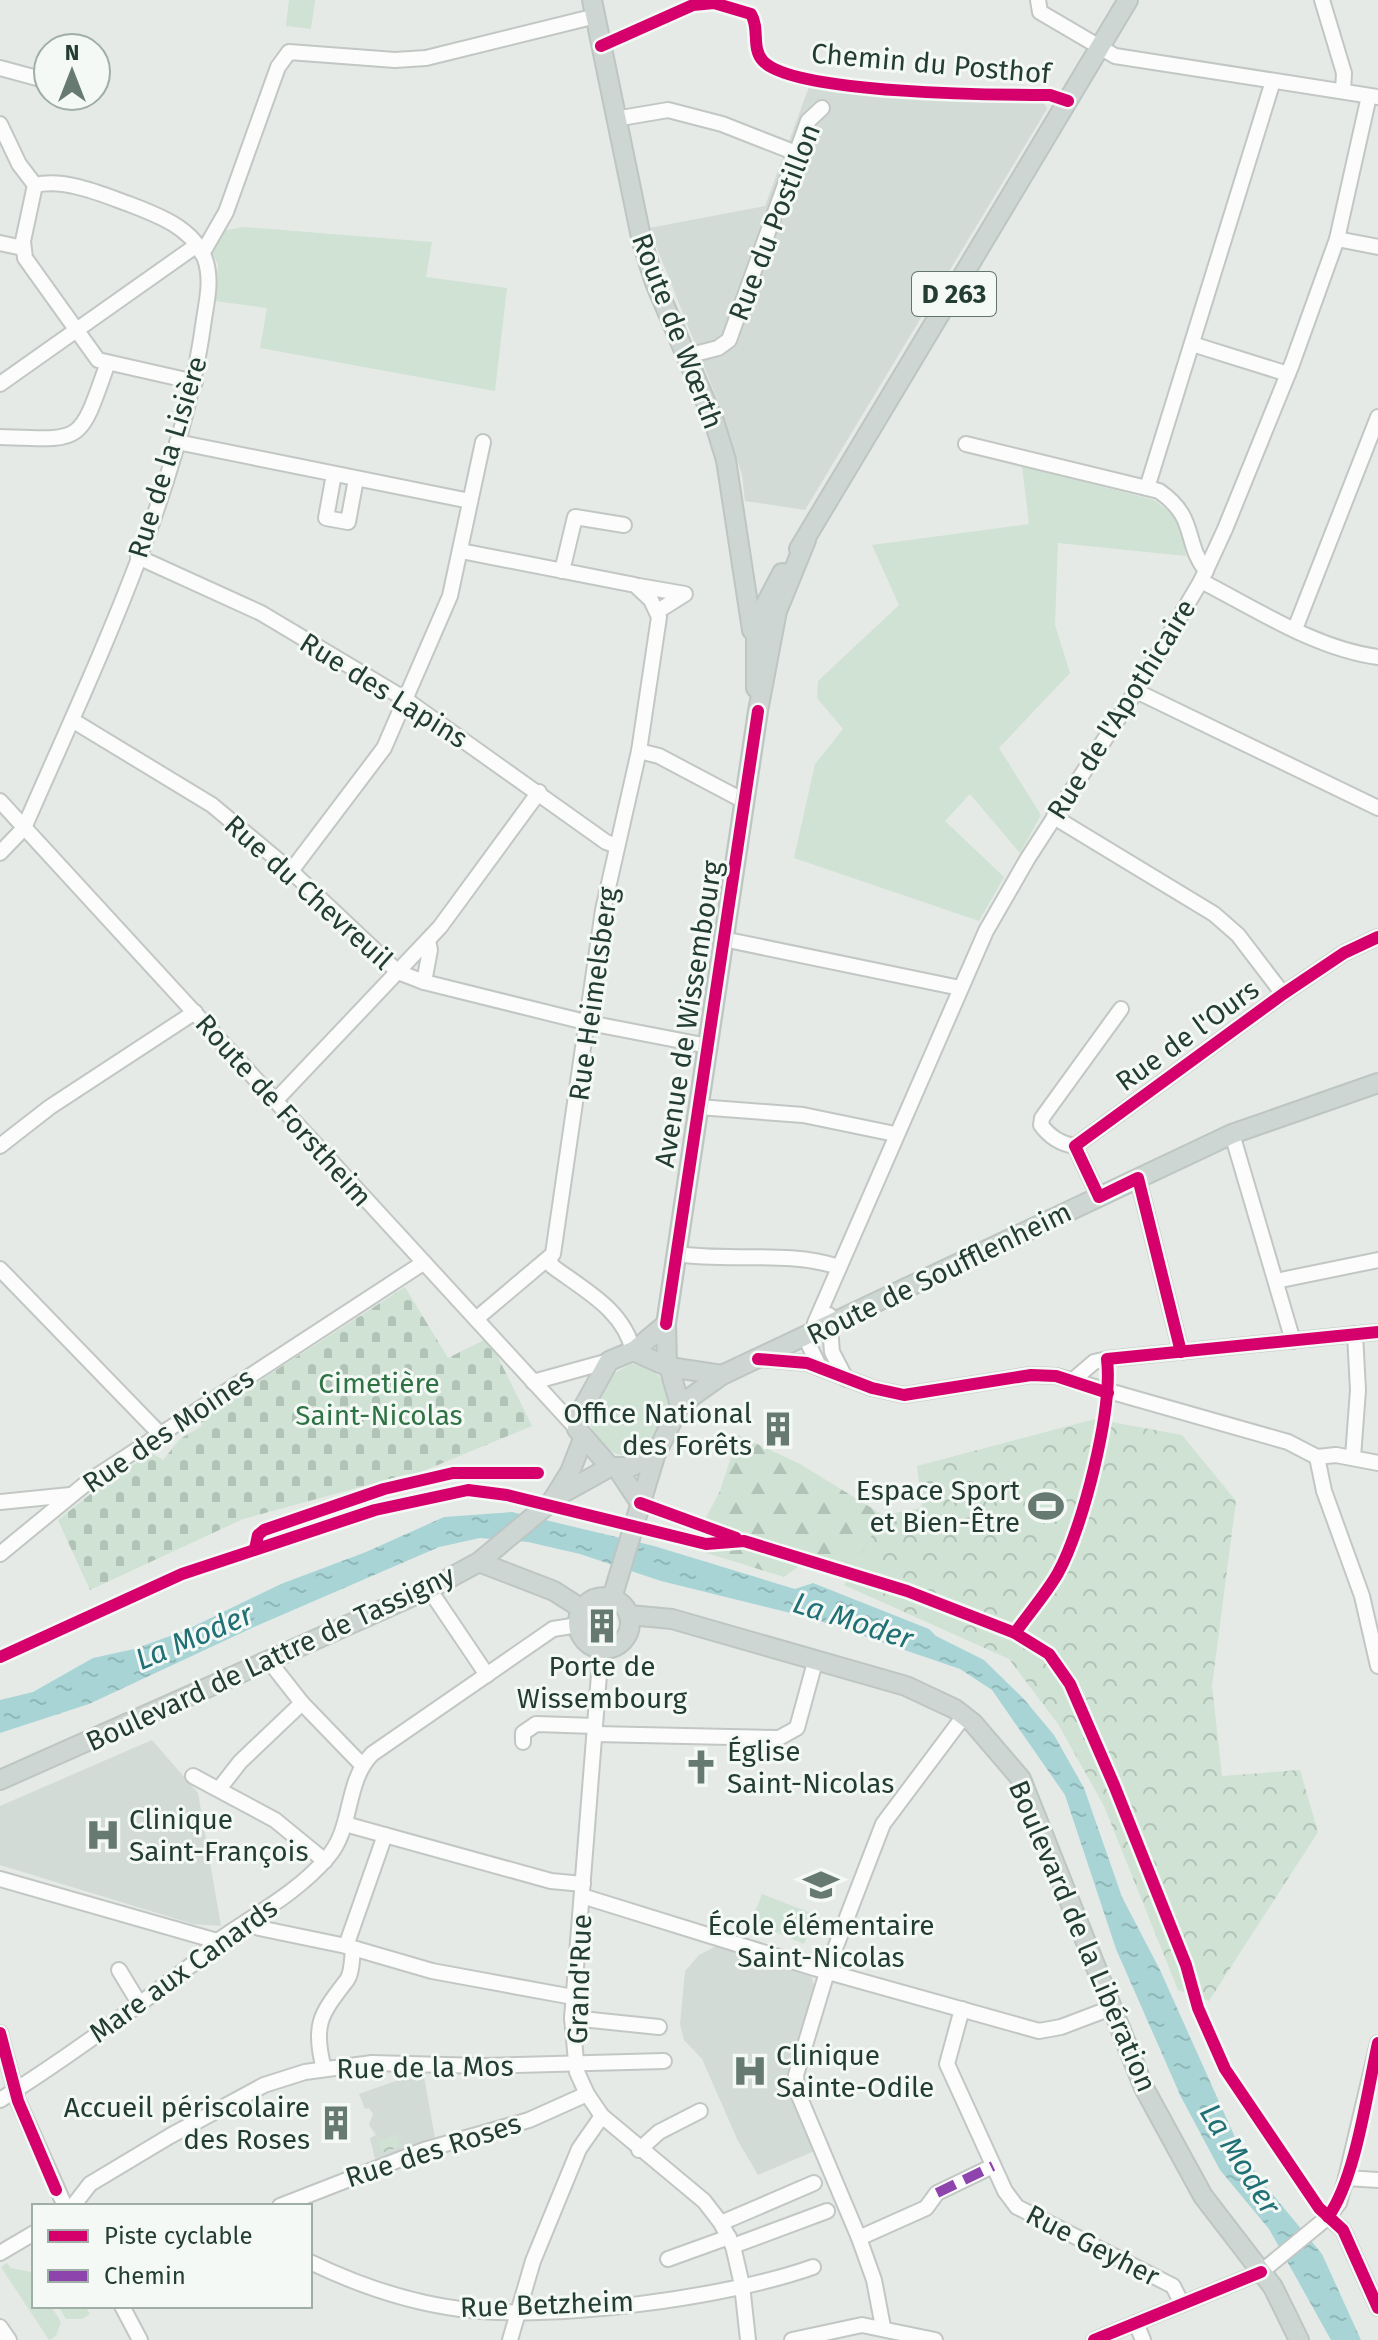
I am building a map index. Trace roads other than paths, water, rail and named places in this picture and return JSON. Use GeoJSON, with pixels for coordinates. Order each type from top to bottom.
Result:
{"type":"FeatureCollection","features":[{"type":"Feature","properties":{"kind":"main road","name":"Avenue de Wissembourg"},"geometry":{"type":"LineString","coordinates":[[668,1366],[666,1324],[767,665],[770,602],[1128,0]]}},
{"type":"Feature","properties":{"kind":"main road","name":"Route de Wœrth"},"geometry":{"type":"LineString","coordinates":[[594,8],[642,242],[714,421],[726,460],[753,639]]}},
{"type":"Feature","properties":{"kind":"main road","name":"Avenue de Wissembourg"},"geometry":{"type":"LineString","coordinates":[[758,711],[753,639],[782,573],[806,540]]}},
{"type":"Feature","properties":{"kind":"main road"},"geometry":{"type":"LineString","coordinates":[[744,579],[764,584],[774,581],[782,573]]}},
{"type":"Feature","properties":{"kind":"main road"},"geometry":{"type":"LineString","coordinates":[[744,579],[770,602]]}},
{"type":"Feature","properties":{"kind":"main road","name":"Route de Soufflenheim"},"geometry":{"type":"LineString","coordinates":[[680,1405],[722,1375],[1232,1134],[1378,1083]]}},
{"type":"Feature","properties":{"kind":"main road"},"geometry":{"type":"LineString","coordinates":[[554,1499],[580,1434],[580,1413],[609,1361],[634,1351],[666,1324]]}},
{"type":"Feature","properties":{"kind":"main road"},"geometry":{"type":"LineString","coordinates":[[634,1351],[668,1366],[722,1375]]}},
{"type":"Feature","properties":{"kind":"main road"},"geometry":{"type":"LineString","coordinates":[[612,1598],[655,1456],[680,1405],[668,1366]]}},
{"type":"Feature","properties":{"kind":"main road"},"geometry":{"type":"LineString","coordinates":[[580,1434],[613,1468],[638,1510]]}},
{"type":"Feature","properties":{"kind":"main road"},"geometry":{"type":"LineString","coordinates":[[479,1562],[554,1499],[613,1468],[655,1456]]}},
{"type":"Feature","properties":{"kind":"main road","name":"Boulevard de Lattre de Tassigny"},"geometry":{"type":"LineString","coordinates":[[0,1780],[429,1589],[479,1562],[554,1591],[580,1617]]}},
{"type":"Feature","properties":{"kind":"main road"},"geometry":{"type":"LineString","coordinates":[[612,1598],[629,1615],[629,1633],[609,1649],[601,1649],[585,1641],[580,1617],[595,1599],[612,1598]]}},
{"type":"Feature","properties":{"kind":"main road","name":"Boulevard de la Libération"},"geometry":{"type":"LineString","coordinates":[[629,1615],[672,1619],[906,1686],[964,1716],[994,1743],[1021,1779],[1144,2088],[1203,2196],[1273,2287],[1299,2340]]}},
{"type":"Feature","properties":{"kind":"street"},"geometry":{"type":"LineString","coordinates":[[1038,0],[1040,12],[1115,56],[1374,96]]}},
{"type":"Feature","properties":{"kind":"street"},"geometry":{"type":"LineString","coordinates":[[1322,0],[1344,73],[1343,91]]}},
{"type":"Feature","properties":{"kind":"street"},"geometry":{"type":"LineString","coordinates":[[0,384],[200,249],[226,212],[278,67],[289,52],[395,60],[426,58],[594,8]]}},
{"type":"Feature","properties":{"kind":"street"},"geometry":{"type":"LineString","coordinates":[[0,68],[32,77]]}},
{"type":"Feature","properties":{"kind":"street"},"geometry":{"type":"LineString","coordinates":[[1147,488],[1273,81]]}},
{"type":"Feature","properties":{"kind":"street","name":"Rue de l'Apothicaire"},"geometry":{"type":"LineString","coordinates":[[818,1331],[815,1323],[986,931],[1054,817],[1136,691],[1203,576],[1288,374],[1337,239],[1374,96]]}},
{"type":"Feature","properties":{"kind":"street","name":"Rue du Postillon"},"geometry":{"type":"LineString","coordinates":[[687,356],[718,348],[729,340],[808,121],[822,108]]}},
{"type":"Feature","properties":{"kind":"street"},"geometry":{"type":"LineString","coordinates":[[615,119],[668,110],[722,124],[796,153]]}},
{"type":"Feature","properties":{"kind":"street"},"geometry":{"type":"LineString","coordinates":[[0,124],[19,164],[35,185],[23,248],[27,262],[90,353],[107,365],[195,382]]}},
{"type":"Feature","properties":{"kind":"street"},"geometry":{"type":"LineString","coordinates":[[35,185],[61,184],[123,202],[176,225],[200,249]]}},
{"type":"Feature","properties":{"kind":"street"},"geometry":{"type":"LineString","coordinates":[[1337,239],[1378,247]]}},
{"type":"Feature","properties":{"kind":"street"},"geometry":{"type":"LineString","coordinates":[[0,243],[23,248]]}},
{"type":"Feature","properties":{"kind":"street","name":"Rue de la Lisière"},"geometry":{"type":"LineString","coordinates":[[0,853],[24,828],[72,720],[138,557],[177,442],[195,382],[208,286],[200,249]]}},
{"type":"Feature","properties":{"kind":"street"},"geometry":{"type":"LineString","coordinates":[[1192,344],[1288,374]]}},
{"type":"Feature","properties":{"kind":"street"},"geometry":{"type":"LineString","coordinates":[[0,437],[54,439],[75,435],[89,418],[107,365]]}},
{"type":"Feature","properties":{"kind":"street"},"geometry":{"type":"LineString","coordinates":[[1295,629],[1378,417]]}},
{"type":"Feature","properties":{"kind":"street"},"geometry":{"type":"LineString","coordinates":[[177,442],[470,501]]}},
{"type":"Feature","properties":{"kind":"street"},"geometry":{"type":"LineString","coordinates":[[291,871],[384,748],[450,596],[483,442]]}},
{"type":"Feature","properties":{"kind":"street"},"geometry":{"type":"LineString","coordinates":[[966,444],[1159,491],[1180,509],[1203,576],[1295,629],[1354,654],[1378,657]]}},
{"type":"Feature","properties":{"kind":"street"},"geometry":{"type":"LineString","coordinates":[[334,474],[326,518],[348,522],[356,479]]}},
{"type":"Feature","properties":{"kind":"street"},"geometry":{"type":"LineString","coordinates":[[562,571],[575,517],[624,525]]}},
{"type":"Feature","properties":{"kind":"street"},"geometry":{"type":"LineString","coordinates":[[461,551],[685,594],[658,611],[646,593],[635,585]]}},
{"type":"Feature","properties":{"kind":"street","name":"Rue des Lapins"},"geometry":{"type":"LineString","coordinates":[[138,557],[261,613],[405,699],[606,842],[617,846]]}},
{"type":"Feature","properties":{"kind":"street","name":"Rue Heimelsberg"},"geometry":{"type":"LineString","coordinates":[[549,1258],[555,1246],[603,910],[639,751],[659,624],[658,611]]}},
{"type":"Feature","properties":{"kind":"street"},"geometry":{"type":"LineString","coordinates":[[1136,691],[1378,808]]}},
{"type":"Feature","properties":{"kind":"street","name":"Rue du Chevreuil"},"geometry":{"type":"LineString","coordinates":[[72,720],[212,805],[291,871],[398,972],[424,982],[589,1023],[708,1046]]}},
{"type":"Feature","properties":{"kind":"street"},"geometry":{"type":"LineString","coordinates":[[639,751],[659,756],[744,801]]}},
{"type":"Feature","properties":{"kind":"street"},"geometry":{"type":"LineString","coordinates":[[276,1100],[428,940],[539,792]]}},
{"type":"Feature","properties":{"kind":"street","name":"Route de Forstheim"},"geometry":{"type":"LineString","coordinates":[[0,801],[580,1434]]}},
{"type":"Feature","properties":{"kind":"street"},"geometry":{"type":"LineString","coordinates":[[1054,817],[1214,914],[1238,935],[1283,994]]}},
{"type":"Feature","properties":{"kind":"street","name":"Rue de l'Ours"},"geometry":{"type":"LineString","coordinates":[[1075,1146],[1283,994],[1344,953],[1378,937]]}},
{"type":"Feature","properties":{"kind":"street"},"geometry":{"type":"LineString","coordinates":[[723,939],[960,988]]}},
{"type":"Feature","properties":{"kind":"street"},"geometry":{"type":"LineString","coordinates":[[424,982],[430,950],[428,940]]}},
{"type":"Feature","properties":{"kind":"street"},"geometry":{"type":"LineString","coordinates":[[1099,1197],[1075,1146],[1064,1144],[1041,1125],[1042,1118],[1121,1009]]}},
{"type":"Feature","properties":{"kind":"street"},"geometry":{"type":"LineString","coordinates":[[0,1146],[50,1107],[195,1012]]}},
{"type":"Feature","properties":{"kind":"street"},"geometry":{"type":"LineString","coordinates":[[698,1107],[803,1115],[895,1134]]}},
{"type":"Feature","properties":{"kind":"street"},"geometry":{"type":"LineString","coordinates":[[1232,1134],[1293,1341]]}},
{"type":"Feature","properties":{"kind":"street"},"geometry":{"type":"LineString","coordinates":[[1138,1178],[1181,1352]]}},
{"type":"Feature","properties":{"kind":"street"},"geometry":{"type":"LineString","coordinates":[[677,1254],[808,1257],[839,1267]]}},
{"type":"Feature","properties":{"kind":"street"},"geometry":{"type":"LineString","coordinates":[[476,1319],[549,1258],[552,1266],[613,1312],[627,1331],[634,1351]]}},
{"type":"Feature","properties":{"kind":"street"},"geometry":{"type":"LineString","coordinates":[[1276,1281],[1378,1260]]}},
{"type":"Feature","properties":{"kind":"street","name":"Rue des Moines"},"geometry":{"type":"LineString","coordinates":[[0,1554],[70,1495],[423,1263]]}},
{"type":"Feature","properties":{"kind":"street"},"geometry":{"type":"LineString","coordinates":[[0,1269],[160,1434]]}},
{"type":"Feature","properties":{"kind":"street"},"geometry":{"type":"LineString","coordinates":[[818,1331],[820,1368]]}},
{"type":"Feature","properties":{"kind":"street"},"geometry":{"type":"LineString","coordinates":[[818,1331],[846,1379]]}},
{"type":"Feature","properties":{"kind":"street"},"geometry":{"type":"LineString","coordinates":[[1073,1380],[1094,1362],[1378,1332]]}},
{"type":"Feature","properties":{"kind":"street"},"geometry":{"type":"LineString","coordinates":[[1353,1457],[1358,1390],[1355,1334]]}},
{"type":"Feature","properties":{"kind":"street"},"geometry":{"type":"LineString","coordinates":[[758,1359],[807,1363],[846,1379],[904,1395],[1031,1375],[1073,1380],[1288,1442],[1317,1457],[1353,1457],[1378,1463]]}},
{"type":"Feature","properties":{"kind":"street"},"geometry":{"type":"LineString","coordinates":[[533,1382],[609,1361]]}},
{"type":"Feature","properties":{"kind":"street"},"geometry":{"type":"LineString","coordinates":[[1317,1457],[1324,1491],[1362,1596],[1378,1666]]}},
{"type":"Feature","properties":{"kind":"street"},"geometry":{"type":"LineString","coordinates":[[0,1502],[70,1495]]}},
{"type":"Feature","properties":{"kind":"street"},"geometry":{"type":"LineString","coordinates":[[429,1589],[487,1675]]}},
{"type":"Feature","properties":{"kind":"street"},"geometry":{"type":"LineString","coordinates":[[269,1661],[302,1703],[362,1765],[553,1629],[580,1617]]}},
{"type":"Feature","properties":{"kind":"street","name":"Grand'Rue"},"geometry":{"type":"LineString","coordinates":[[601,1649],[573,1997],[576,2062],[587,2094],[602,2116],[639,2150],[704,2201],[721,2223],[731,2242],[742,2285],[748,2340]]}},
{"type":"Feature","properties":{"kind":"street"},"geometry":{"type":"LineString","coordinates":[[523,1742],[523,1733],[536,1724],[595,1730],[779,1738],[797,1728],[815,1662]]}},
{"type":"Feature","properties":{"kind":"street"},"geometry":{"type":"LineString","coordinates":[[219,1789],[240,1762],[302,1703]]}},
{"type":"Feature","properties":{"kind":"street"},"geometry":{"type":"LineString","coordinates":[[883,2327],[874,2280],[797,2091],[796,2075],[828,1972],[883,1824],[964,1716]]}},
{"type":"Feature","properties":{"kind":"street","name":"Mare aux Canards"},"geometry":{"type":"LineString","coordinates":[[0,2100],[139,2003],[217,1941],[250,1922],[325,1861],[345,1824],[362,1765]]}},
{"type":"Feature","properties":{"kind":"street"},"geometry":{"type":"LineString","coordinates":[[193,1776],[275,1820],[325,1861]]}},
{"type":"Feature","properties":{"kind":"street"},"geometry":{"type":"LineString","coordinates":[[345,1824],[583,1890],[828,1972],[1039,2031],[1061,2027],[1111,2008]]}},
{"type":"Feature","properties":{"kind":"street"},"geometry":{"type":"LineString","coordinates":[[324,2069],[318,2044],[323,2013],[333,1995],[348,1979],[350,1947],[385,1835]]}},
{"type":"Feature","properties":{"kind":"street"},"geometry":{"type":"LineString","coordinates":[[0,1879],[217,1941]]}},
{"type":"Feature","properties":{"kind":"street"},"geometry":{"type":"LineString","coordinates":[[250,1922],[259,1928],[350,1947],[432,1971],[573,1997]]}},
{"type":"Feature","properties":{"kind":"street"},"geometry":{"type":"LineString","coordinates":[[119,1970],[139,2003]]}},
{"type":"Feature","properties":{"kind":"street","name":"Rue Geyher"},"geometry":{"type":"LineString","coordinates":[[962,2009],[947,2064],[993,2166],[1017,2207],[1173,2286],[1182,2304]]}},
{"type":"Feature","properties":{"kind":"street"},"geometry":{"type":"LineString","coordinates":[[572,2018],[659,2027]]}},
{"type":"Feature","properties":{"kind":"street"},"geometry":{"type":"LineString","coordinates":[[0,2033],[14,2091],[64,2204]]}},
{"type":"Feature","properties":{"kind":"street"},"geometry":{"type":"LineString","coordinates":[[1094,2340],[1261,2272],[1323,2221],[1339,2203],[1378,2043]]}},
{"type":"Feature","properties":{"kind":"street","name":"Rue de la Mos"},"geometry":{"type":"LineString","coordinates":[[75,2204],[90,2184],[264,2085],[324,2069],[372,2063],[483,2066],[664,2061]]}},
{"type":"Feature","properties":{"kind":"street","name":"Rue des Roses"},"geometry":{"type":"LineString","coordinates":[[285,2204],[424,2150],[529,2120],[587,2094]]}},
{"type":"Feature","properties":{"kind":"street"},"geometry":{"type":"LineString","coordinates":[[639,2150],[659,2132],[700,2111]]}},
{"type":"Feature","properties":{"kind":"street"},"geometry":{"type":"LineString","coordinates":[[511,2334],[517,2310],[579,2149],[602,2116]]}},
{"type":"Feature","properties":{"kind":"street"},"geometry":{"type":"LineString","coordinates":[[859,2238],[926,2208],[937,2193],[993,2166]]}},
{"type":"Feature","properties":{"kind":"street"},"geometry":{"type":"LineString","coordinates":[[1346,2178],[1378,2180]]}},
{"type":"Feature","properties":{"kind":"street"},"geometry":{"type":"LineString","coordinates":[[721,2223],[814,2183]]}},
{"type":"Feature","properties":{"kind":"street"},"geometry":{"type":"LineString","coordinates":[[668,2259],[827,2211]]}},
{"type":"Feature","properties":{"kind":"street"},"geometry":{"type":"LineString","coordinates":[[1323,2221],[1343,2230],[1378,2308]]}},
{"type":"Feature","properties":{"kind":"street"},"geometry":{"type":"LineString","coordinates":[[0,2253],[32,2234]]}},
{"type":"Feature","properties":{"kind":"street","name":"Rue Betzheim"},"geometry":{"type":"LineString","coordinates":[[312,2263],[342,2277],[415,2301],[463,2310],[628,2304],[742,2285],[813,2267]]}},
{"type":"Feature","properties":{"kind":"street"},"geometry":{"type":"LineString","coordinates":[[123,2308],[140,2340]]}},
{"type":"Feature","properties":{"kind":"street"},"geometry":{"type":"LineString","coordinates":[[1136,2323],[1143,2340]]}},
{"type":"Feature","properties":{"kind":"street"},"geometry":{"type":"LineString","coordinates":[[792,2340],[848,2325],[883,2327],[935,2340]]}},
{"type":"Feature","properties":{"kind":"street"},"geometry":{"type":"LineString","coordinates":[[0,2327],[9,2340]]}},
{"type":"Feature","properties":{"kind":"water","name":"La Moder"},"geometry":{"type":"Polygon","coordinates":[[[512,1512],[654,1546],[795,1589],[813,1583],[929,1629],[936,1636],[984,1660],[1023,1698],[1054,1735],[1084,1788],[1122,1897],[1160,1970],[1238,2144],[1259,2178],[1322,2254],[1361,2340],[1331,2340],[1269,2229],[1220,2170],[1181,2097],[1116,1949],[1065,1795],[992,1690],[960,1669],[811,1618],[661,1581],[580,1554],[528,1542],[480,1538],[439,1547],[254,1627],[89,1704],[0,1733],[0,1700],[33,1692],[93,1658],[134,1649],[184,1631],[281,1584],[366,1552],[444,1517],[512,1512]]]}},
{"type":"Feature","properties":{"kind":"place","name":"Office National des Forêts"},"geometry":{"type":"Point","coordinates":[778,1429]}},
{"type":"Feature","properties":{"kind":"place","name":"Espace Sport et Bien-Être"},"geometry":{"type":"Point","coordinates":[1046,1506]}},
{"type":"Feature","properties":{"kind":"place","name":"Porte de Wissembourg"},"geometry":{"type":"Point","coordinates":[602,1626]}},
{"type":"Feature","properties":{"kind":"place","name":"Église Saint-Nicolas"},"geometry":{"type":"Point","coordinates":[701,1767]}},
{"type":"Feature","properties":{"kind":"place","name":"Clinique Saint-François"},"geometry":{"type":"Point","coordinates":[103,1835]}},
{"type":"Feature","properties":{"kind":"place","name":"École élémentaire Saint-Nicolas"},"geometry":{"type":"Point","coordinates":[821,1885]}},
{"type":"Feature","properties":{"kind":"place","name":"Clinique Sainte-Odile"},"geometry":{"type":"Point","coordinates":[750,2071]}},
{"type":"Feature","properties":{"kind":"place","name":"Accueil périscolaire des Roses"},"geometry":{"type":"Point","coordinates":[336,2123]}},
{"type":"Feature","properties":{"kind":"park label","name":"Cimetière Saint-Nicolas"},"geometry":{"type":"Point","coordinates":[379,1399]}}]}
